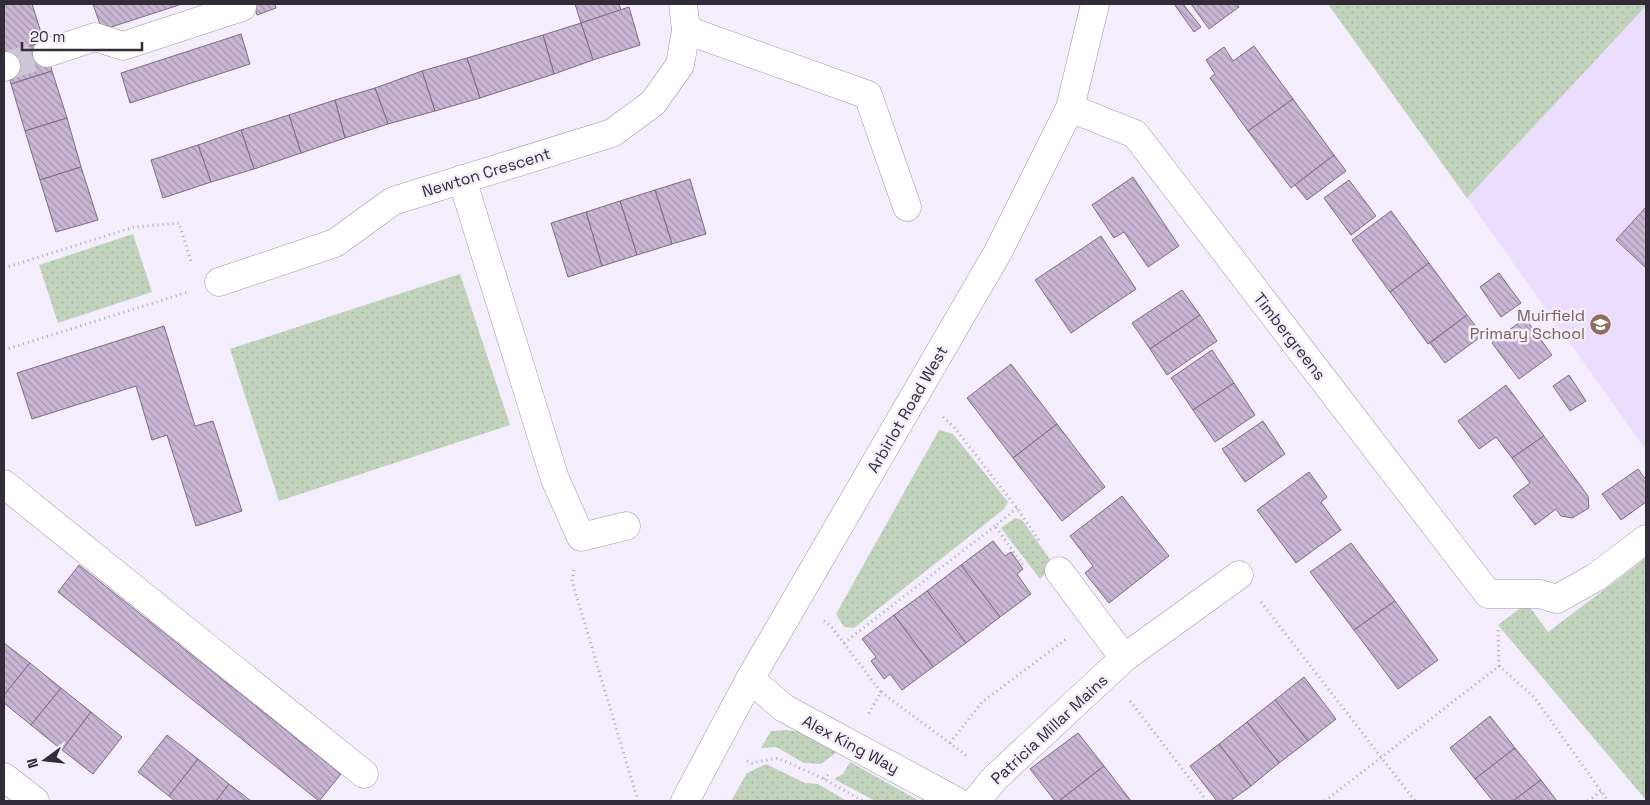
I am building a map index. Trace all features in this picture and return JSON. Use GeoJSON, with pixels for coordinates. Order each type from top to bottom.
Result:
{"type":"FeatureCollection","features":[{"type":"Feature","properties":{"kind":"street","name":"Newton Crescent"},"geometry":{"type":"LineString","coordinates":[[210,285],[335,243],[393,201],[612,134],[653,103],[680,65],[686,30],[682,4]]}},
{"type":"Feature","properties":{"kind":"street","name":"Arbirlot Road West"},"geometry":{"type":"LineString","coordinates":[[685,801],[750,679],[998,252],[1070,108],[1095,4]]}},
{"type":"Feature","properties":{"kind":"street"},"geometry":{"type":"LineString","coordinates":[[47,53],[95,37],[123,46],[242,7]]}},
{"type":"Feature","properties":{"kind":"street"},"geometry":{"type":"LineString","coordinates":[[686,30],[868,95],[907,207]]}},
{"type":"Feature","properties":{"kind":"street","name":"Timbergreens"},"geometry":{"type":"LineString","coordinates":[[1070,108],[1135,134],[1488,594]]}},
{"type":"Feature","properties":{"kind":"street"},"geometry":{"type":"LineString","coordinates":[[462,179],[555,479],[581,537],[626,526]]}},
{"type":"Feature","properties":{"kind":"street"},"geometry":{"type":"LineString","coordinates":[[4,484],[364,774]]}},
{"type":"Feature","properties":{"kind":"street"},"geometry":{"type":"LineString","coordinates":[[1488,594],[1540,594],[1557,599],[1596,576],[1646,538]]}},
{"type":"Feature","properties":{"kind":"street"},"geometry":{"type":"LineString","coordinates":[[1059,571],[1124,658]]}},
{"type":"Feature","properties":{"kind":"street","name":"Patricia Millar Mains"},"geometry":{"type":"LineString","coordinates":[[976,801],[995,778],[1124,658],[1239,575]]}},
{"type":"Feature","properties":{"kind":"street","name":"Alex King Way"},"geometry":{"type":"LineString","coordinates":[[750,679],[784,708],[956,801]]}},
{"type":"Feature","properties":{"kind":"street"},"geometry":{"type":"LineString","coordinates":[[4,777],[36,801]]}},
{"type":"Feature","properties":{"kind":"path"},"geometry":{"type":"LineString","coordinates":[[4,268],[134,228],[179,223],[210,285],[4,350]]}},
{"type":"Feature","properties":{"kind":"path"},"geometry":{"type":"LineString","coordinates":[[916,394],[954,427],[1017,508],[1059,571],[1038,586],[995,526]]}},
{"type":"Feature","properties":{"kind":"path"},"geometry":{"type":"LineString","coordinates":[[844,643],[1017,508]]}},
{"type":"Feature","properties":{"kind":"path"},"geometry":{"type":"LineString","coordinates":[[581,537],[572,581],[638,801]]}},
{"type":"Feature","properties":{"kind":"path"},"geometry":{"type":"LineString","coordinates":[[1239,575],[1415,801]]}},
{"type":"Feature","properties":{"kind":"path"},"geometry":{"type":"LineString","coordinates":[[1488,594],[1498,625],[1499,666],[1534,697],[1608,801]]}},
{"type":"Feature","properties":{"kind":"path"},"geometry":{"type":"LineString","coordinates":[[794,603],[830,625],[881,692],[995,778]]}},
{"type":"Feature","properties":{"kind":"path"},"geometry":{"type":"LineString","coordinates":[[950,743],[982,702],[1074,634]]}},
{"type":"Feature","properties":{"kind":"path"},"geometry":{"type":"LineString","coordinates":[[1325,801],[1499,666]]}},
{"type":"Feature","properties":{"kind":"path"},"geometry":{"type":"LineString","coordinates":[[824,779],[841,762],[881,692]]}},
{"type":"Feature","properties":{"kind":"path"},"geometry":{"type":"LineString","coordinates":[[1126,696],[1207,801]]}},
{"type":"Feature","properties":{"kind":"path"},"geometry":{"type":"LineString","coordinates":[[716,744],[752,764],[778,758],[824,779],[863,801]]}},
{"type":"Feature","properties":{"kind":"path"},"geometry":{"type":"LineString","coordinates":[[1588,801],[1601,791]]}},
{"type":"Feature","properties":{"kind":"shaded area","name":"Muirfield Primary School"},"geometry":{"type":"Polygon","coordinates":[[[1328,4],[1646,4],[1646,450],[1467,198],[1328,4]]]}},
{"type":"Feature","properties":{"kind":"green space"},"geometry":{"type":"Polygon","coordinates":[[[1328,4],[1646,4],[1646,6],[1467,198],[1328,4]]]}},
{"type":"Feature","properties":{"kind":"green space"},"geometry":{"type":"Polygon","coordinates":[[[133,234],[152,292],[58,323],[39,265],[133,234]]]}},
{"type":"Feature","properties":{"kind":"green space"},"geometry":{"type":"Polygon","coordinates":[[[460,274],[510,425],[279,501],[230,349],[460,274]]]}},
{"type":"Feature","properties":{"kind":"green space"},"geometry":{"type":"Polygon","coordinates":[[[939,430],[953,434],[1008,502],[1004,509],[854,628],[844,627],[836,614],[939,430]]]}},
{"type":"Feature","properties":{"kind":"green space"},"geometry":{"type":"Polygon","coordinates":[[[1015,518],[1022,520],[1054,565],[1040,579],[1001,528],[1015,518]]]}},
{"type":"Feature","properties":{"kind":"green space"},"geometry":{"type":"Polygon","coordinates":[[[1646,558],[1646,800],[1498,625],[1527,603],[1548,632],[1646,558]]]}},
{"type":"Feature","properties":{"kind":"green space"},"geometry":{"type":"Polygon","coordinates":[[[771,731],[803,732],[837,752],[821,764],[804,763],[776,747],[761,748],[771,731]]]}},
{"type":"Feature","properties":{"kind":"green space"},"geometry":{"type":"Polygon","coordinates":[[[850,762],[918,801],[875,801],[834,779],[843,774],[850,762]]]}},
{"type":"Feature","properties":{"kind":"green space"},"geometry":{"type":"Polygon","coordinates":[[[766,764],[805,783],[818,784],[847,801],[731,801],[747,773],[766,764]]]}},
{"type":"Feature","properties":{"kind":"building"},"geometry":{"type":"Polygon","coordinates":[[[4,4],[32,4],[44,42],[4,54],[4,4]]]}},
{"type":"Feature","properties":{"kind":"building"},"geometry":{"type":"Polygon","coordinates":[[[93,4],[182,4],[102,30],[93,4]]]}},
{"type":"Feature","properties":{"kind":"building"},"geometry":{"type":"Polygon","coordinates":[[[254,4],[275,4],[276,8],[257,15],[254,4]]]}},
{"type":"Feature","properties":{"kind":"building"},"geometry":{"type":"Polygon","coordinates":[[[575,4],[619,4],[621,10],[581,23],[575,4]]]}},
{"type":"Feature","properties":{"kind":"building"},"geometry":{"type":"Polygon","coordinates":[[[1174,4],[1183,4],[1201,27],[1194,32],[1174,4]]]}},
{"type":"Feature","properties":{"kind":"building"},"geometry":{"type":"Polygon","coordinates":[[[1191,4],[1237,4],[1239,7],[1209,29],[1191,4]]]}},
{"type":"Feature","properties":{"kind":"building"},"geometry":{"type":"Polygon","coordinates":[[[629,7],[640,45],[593,60],[581,23],[629,7]]]}},
{"type":"Feature","properties":{"kind":"building"},"geometry":{"type":"Polygon","coordinates":[[[581,23],[593,60],[554,74],[543,35],[581,23]]]}},
{"type":"Feature","properties":{"kind":"building"},"geometry":{"type":"Polygon","coordinates":[[[241,34],[250,64],[130,103],[121,73],[241,34]]]}},
{"type":"Feature","properties":{"kind":"building"},"geometry":{"type":"Polygon","coordinates":[[[543,35],[554,74],[480,98],[467,58],[543,35]]]}},
{"type":"Feature","properties":{"kind":"building"},"geometry":{"type":"Polygon","coordinates":[[[44,42],[52,71],[11,84],[4,54],[44,42]]]}},
{"type":"Feature","properties":{"kind":"building"},"geometry":{"type":"Polygon","coordinates":[[[1254,46],[1293,99],[1248,131],[1210,78],[1215,74],[1206,60],[1224,47],[1233,61],[1254,46]]]}},
{"type":"Feature","properties":{"kind":"building"},"geometry":{"type":"Polygon","coordinates":[[[467,58],[480,98],[435,111],[422,71],[467,58]]]}},
{"type":"Feature","properties":{"kind":"building"},"geometry":{"type":"Polygon","coordinates":[[[52,71],[67,118],[25,131],[11,84],[52,71]]]}},
{"type":"Feature","properties":{"kind":"building"},"geometry":{"type":"Polygon","coordinates":[[[422,71],[435,111],[388,124],[375,88],[422,71]]]}},
{"type":"Feature","properties":{"kind":"building"},"geometry":{"type":"Polygon","coordinates":[[[375,88],[388,124],[345,138],[335,100],[375,88]]]}},
{"type":"Feature","properties":{"kind":"building"},"geometry":{"type":"Polygon","coordinates":[[[1293,99],[1334,155],[1291,188],[1248,131],[1293,99]]]}},
{"type":"Feature","properties":{"kind":"building"},"geometry":{"type":"Polygon","coordinates":[[[335,100],[345,138],[301,153],[289,115],[335,100]]]}},
{"type":"Feature","properties":{"kind":"building"},"geometry":{"type":"Polygon","coordinates":[[[289,115],[301,153],[254,169],[241,130],[289,115]]]}},
{"type":"Feature","properties":{"kind":"building"},"geometry":{"type":"Polygon","coordinates":[[[67,118],[81,167],[40,180],[25,131],[67,118]]]}},
{"type":"Feature","properties":{"kind":"building"},"geometry":{"type":"Polygon","coordinates":[[[241,130],[254,169],[211,182],[198,145],[241,130]]]}},
{"type":"Feature","properties":{"kind":"building"},"geometry":{"type":"Polygon","coordinates":[[[198,145],[211,182],[163,198],[151,160],[198,145]]]}},
{"type":"Feature","properties":{"kind":"building"},"geometry":{"type":"Polygon","coordinates":[[[1334,155],[1346,171],[1307,200],[1295,185],[1334,155]]]}},
{"type":"Feature","properties":{"kind":"building"},"geometry":{"type":"Polygon","coordinates":[[[81,167],[98,220],[56,232],[40,180],[81,167]]]}},
{"type":"Feature","properties":{"kind":"building"},"geometry":{"type":"Polygon","coordinates":[[[1133,177],[1179,246],[1148,267],[1124,232],[1114,238],[1092,205],[1133,177]]]}},
{"type":"Feature","properties":{"kind":"building"},"geometry":{"type":"Polygon","coordinates":[[[690,179],[706,234],[672,244],[655,190],[690,179]]]}},
{"type":"Feature","properties":{"kind":"building"},"geometry":{"type":"Polygon","coordinates":[[[1349,180],[1376,216],[1351,235],[1324,198],[1349,180]]]}},
{"type":"Feature","properties":{"kind":"building"},"geometry":{"type":"Polygon","coordinates":[[[655,190],[672,244],[637,255],[620,201],[655,190]]]}},
{"type":"Feature","properties":{"kind":"building"},"geometry":{"type":"Polygon","coordinates":[[[620,201],[637,255],[602,266],[586,212],[620,201]]]}},
{"type":"Feature","properties":{"kind":"building"},"geometry":{"type":"Polygon","coordinates":[[[1646,207],[1646,268],[1616,240],[1646,207]]]}},
{"type":"Feature","properties":{"kind":"building"},"geometry":{"type":"Polygon","coordinates":[[[1391,211],[1429,263],[1390,292],[1352,240],[1391,211]]]}},
{"type":"Feature","properties":{"kind":"building"},"geometry":{"type":"Polygon","coordinates":[[[586,212],[602,266],[568,277],[551,223],[586,212]]]}},
{"type":"Feature","properties":{"kind":"building"},"geometry":{"type":"Polygon","coordinates":[[[1101,236],[1136,289],[1071,333],[1035,280],[1101,236]]]}},
{"type":"Feature","properties":{"kind":"building"},"geometry":{"type":"Polygon","coordinates":[[[1429,263],[1467,315],[1428,344],[1390,292],[1429,263]]]}},
{"type":"Feature","properties":{"kind":"building"},"geometry":{"type":"Polygon","coordinates":[[[1499,273],[1521,303],[1501,317],[1480,287],[1499,273]]]}},
{"type":"Feature","properties":{"kind":"building"},"geometry":{"type":"Polygon","coordinates":[[[1182,290],[1200,315],[1150,349],[1132,323],[1182,290]]]}},
{"type":"Feature","properties":{"kind":"building"},"geometry":{"type":"Polygon","coordinates":[[[1200,315],[1217,341],[1167,375],[1150,349],[1200,315]]]}},
{"type":"Feature","properties":{"kind":"building"},"geometry":{"type":"Polygon","coordinates":[[[1467,315],[1483,335],[1445,363],[1430,343],[1467,315]]]}},
{"type":"Feature","properties":{"kind":"building"},"geometry":{"type":"Polygon","coordinates":[[[1525,318],[1552,355],[1519,379],[1492,343],[1525,318]]]}},
{"type":"Feature","properties":{"kind":"building"},"geometry":{"type":"Polygon","coordinates":[[[164,326],[195,426],[213,421],[242,511],[196,526],[167,435],[152,440],[136,386],[32,419],[17,373],[164,326]]]}},
{"type":"Feature","properties":{"kind":"building"},"geometry":{"type":"Polygon","coordinates":[[[1212,350],[1234,383],[1193,410],[1171,378],[1212,350]]]}},
{"type":"Feature","properties":{"kind":"building"},"geometry":{"type":"Polygon","coordinates":[[[1011,364],[1057,424],[1013,458],[967,398],[1011,364]]]}},
{"type":"Feature","properties":{"kind":"building"},"geometry":{"type":"Polygon","coordinates":[[[1569,375],[1586,401],[1570,411],[1553,386],[1569,375]]]}},
{"type":"Feature","properties":{"kind":"building"},"geometry":{"type":"Polygon","coordinates":[[[1234,383],[1255,415],[1215,442],[1193,410],[1234,383]]]}},
{"type":"Feature","properties":{"kind":"building"},"geometry":{"type":"Polygon","coordinates":[[[1506,385],[1544,436],[1512,458],[1496,437],[1479,449],[1458,421],[1506,385]]]}},
{"type":"Feature","properties":{"kind":"building"},"geometry":{"type":"Polygon","coordinates":[[[1263,421],[1285,454],[1245,482],[1222,449],[1263,421]]]}},
{"type":"Feature","properties":{"kind":"building"},"geometry":{"type":"Polygon","coordinates":[[[1057,424],[1105,487],[1062,521],[1013,458],[1057,424]]]}},
{"type":"Feature","properties":{"kind":"building"},"geometry":{"type":"Polygon","coordinates":[[[1544,436],[1588,496],[1589,508],[1572,518],[1561,516],[1556,509],[1535,525],[1513,496],[1530,483],[1512,458],[1544,436]]]}},
{"type":"Feature","properties":{"kind":"building"},"geometry":{"type":"Polygon","coordinates":[[[1638,469],[1646,480],[1646,502],[1621,520],[1602,494],[1638,469]]]}},
{"type":"Feature","properties":{"kind":"building"},"geometry":{"type":"Polygon","coordinates":[[[1309,472],[1327,497],[1321,502],[1341,530],[1296,563],[1257,510],[1309,472]]]}},
{"type":"Feature","properties":{"kind":"building"},"geometry":{"type":"Polygon","coordinates":[[[1122,496],[1169,556],[1109,603],[1085,573],[1093,566],[1070,536],[1122,496]]]}},
{"type":"Feature","properties":{"kind":"building"},"geometry":{"type":"Polygon","coordinates":[[[993,541],[1005,556],[1011,552],[1023,569],[1017,574],[1031,594],[1000,617],[961,565],[993,541]]]}},
{"type":"Feature","properties":{"kind":"building"},"geometry":{"type":"Polygon","coordinates":[[[1351,543],[1395,601],[1354,630],[1310,572],[1351,543]]]}},
{"type":"Feature","properties":{"kind":"building"},"geometry":{"type":"Polygon","coordinates":[[[79,565],[341,774],[319,801],[58,592],[79,565]]]}},
{"type":"Feature","properties":{"kind":"building"},"geometry":{"type":"Polygon","coordinates":[[[961,565],[1000,617],[966,643],[927,591],[961,565]]]}},
{"type":"Feature","properties":{"kind":"building"},"geometry":{"type":"Polygon","coordinates":[[[927,591],[966,643],[933,667],[894,615],[927,591]]]}},
{"type":"Feature","properties":{"kind":"building"},"geometry":{"type":"Polygon","coordinates":[[[1395,601],[1438,660],[1398,689],[1354,630],[1395,601]]]}},
{"type":"Feature","properties":{"kind":"building"},"geometry":{"type":"Polygon","coordinates":[[[894,615],[933,667],[902,690],[890,674],[884,679],[871,661],[876,657],[862,639],[894,615]]]}},
{"type":"Feature","properties":{"kind":"building"},"geometry":{"type":"Polygon","coordinates":[[[4,643],[30,663],[4,695],[4,643]]]}},
{"type":"Feature","properties":{"kind":"building"},"geometry":{"type":"Polygon","coordinates":[[[30,663],[61,688],[31,725],[4,703],[4,695],[30,663]]]}},
{"type":"Feature","properties":{"kind":"building"},"geometry":{"type":"Polygon","coordinates":[[[1304,677],[1336,719],[1308,741],[1275,700],[1304,677]]]}},
{"type":"Feature","properties":{"kind":"building"},"geometry":{"type":"Polygon","coordinates":[[[61,688],[91,712],[62,750],[31,725],[61,688]]]}},
{"type":"Feature","properties":{"kind":"building"},"geometry":{"type":"Polygon","coordinates":[[[1275,700],[1308,741],[1279,763],[1247,722],[1275,700]]]}},
{"type":"Feature","properties":{"kind":"building"},"geometry":{"type":"Polygon","coordinates":[[[91,712],[122,737],[93,774],[62,750],[91,712]]]}},
{"type":"Feature","properties":{"kind":"building"},"geometry":{"type":"Polygon","coordinates":[[[1490,716],[1515,748],[1475,779],[1450,748],[1490,716]]]}},
{"type":"Feature","properties":{"kind":"building"},"geometry":{"type":"Polygon","coordinates":[[[1247,722],[1279,763],[1251,786],[1219,744],[1247,722]]]}},
{"type":"Feature","properties":{"kind":"building"},"geometry":{"type":"Polygon","coordinates":[[[1078,733],[1104,766],[1059,801],[1055,801],[1030,769],[1078,733]]]}},
{"type":"Feature","properties":{"kind":"building"},"geometry":{"type":"Polygon","coordinates":[[[167,735],[198,759],[169,796],[138,772],[167,735]]]}},
{"type":"Feature","properties":{"kind":"building"},"geometry":{"type":"Polygon","coordinates":[[[1219,744],[1251,786],[1230,801],[1217,801],[1190,766],[1219,744]]]}},
{"type":"Feature","properties":{"kind":"building"},"geometry":{"type":"Polygon","coordinates":[[[1515,748],[1541,780],[1513,801],[1493,801],[1475,779],[1515,748]]]}},
{"type":"Feature","properties":{"kind":"building"},"geometry":{"type":"Polygon","coordinates":[[[198,759],[229,784],[216,801],[175,801],[169,796],[198,759]]]}},
{"type":"Feature","properties":{"kind":"building"},"geometry":{"type":"Polygon","coordinates":[[[1104,766],[1131,801],[1059,801],[1104,766]]]}},
{"type":"Feature","properties":{"kind":"building"},"geometry":{"type":"Polygon","coordinates":[[[1541,780],[1557,801],[1513,801],[1541,780]]]}},
{"type":"Feature","properties":{"kind":"building"},"geometry":{"type":"Polygon","coordinates":[[[229,784],[251,801],[216,801],[229,784]]]}},
{"type":"Feature","properties":{"kind":"tunnel"},"geometry":{"type":"LineString","coordinates":[[6,66],[47,53]]}},
{"type":"Feature","properties":{"kind":"place","name":"Muirfield Primary School"},"geometry":{"type":"Point","coordinates":[1601,324]}}]}
